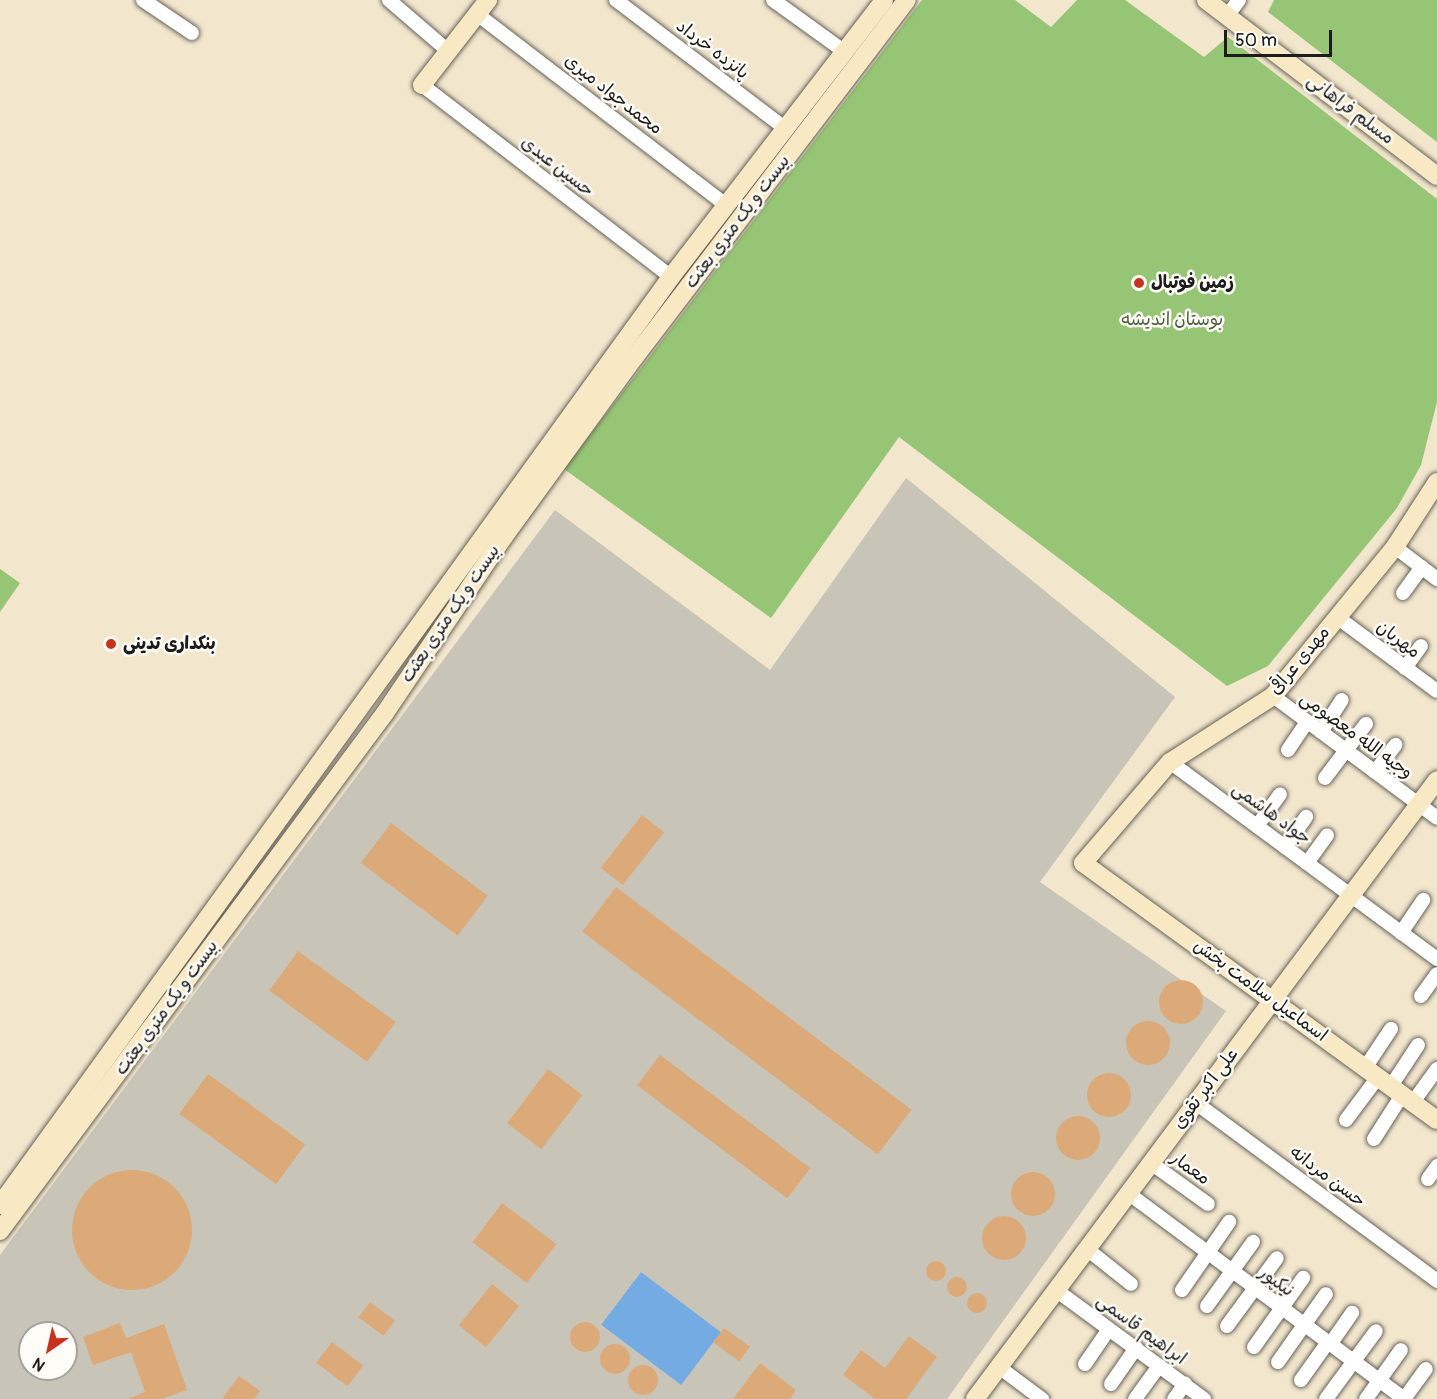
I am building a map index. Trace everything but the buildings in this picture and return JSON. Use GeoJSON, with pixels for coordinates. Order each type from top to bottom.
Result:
{"type":"FeatureCollection","features":[{"type":"Feature","properties":{"kind":"street"},"geometry":{"type":"LineString","coordinates":[[143,0],[192,33]]}},
{"type":"Feature","properties":{"kind":"street"},"geometry":{"type":"LineString","coordinates":[[389,0],[448,51]]}},
{"type":"Feature","properties":{"kind":"street","name":"پانزده خرداد"},"geometry":{"type":"LineString","coordinates":[[616,0],[786,129]]}},
{"type":"Feature","properties":{"kind":"street"},"geometry":{"type":"LineString","coordinates":[[773,0],[845,52]]}},
{"type":"Feature","properties":{"kind":"street","name":"بیست و یک متری بعثت"},"geometry":{"type":"LineString","coordinates":[[0,1205],[671,277],[884,0]]}},
{"type":"Feature","properties":{"kind":"street","name":"بیست و یک متری بعثت"},"geometry":{"type":"LineString","coordinates":[[0,1231],[385,713],[503,538],[634,358],[907,0]]}},
{"type":"Feature","properties":{"kind":"street","name":"مسلم فراهانی"},"geometry":{"type":"LineString","coordinates":[[1206,0],[1437,176]]}},
{"type":"Feature","properties":{"kind":"street"},"geometry":{"type":"LineString","coordinates":[[1227,16],[1239,0]]}},
{"type":"Feature","properties":{"kind":"street"},"geometry":{"type":"LineString","coordinates":[[422,85],[482,7]]}},
{"type":"Feature","properties":{"kind":"street","name":"محمدجواد میری"},"geometry":{"type":"LineString","coordinates":[[482,7],[727,206]]}},
{"type":"Feature","properties":{"kind":"street","name":"حسین عبدی"},"geometry":{"type":"LineString","coordinates":[[422,85],[671,277]]}},
{"type":"Feature","properties":{"kind":"street","name":"مهدی عراقی"},"geometry":{"type":"LineString","coordinates":[[1083,862],[1170,762],[1273,696],[1395,547],[1437,482]]}},
{"type":"Feature","properties":{"kind":"street"},"geometry":{"type":"LineString","coordinates":[[1395,547],[1437,579]]}},
{"type":"Feature","properties":{"kind":"street"},"geometry":{"type":"LineString","coordinates":[[1404,593],[1422,567]]}},
{"type":"Feature","properties":{"kind":"street","name":"مهربان"},"geometry":{"type":"LineString","coordinates":[[1337,617],[1437,691]]}},
{"type":"Feature","properties":{"kind":"street"},"geometry":{"type":"LineString","coordinates":[[1406,668],[1421,646]]}},
{"type":"Feature","properties":{"kind":"street","name":"وجیه الله معصومی"},"geometry":{"type":"LineString","coordinates":[[1273,696],[1437,818]]}},
{"type":"Feature","properties":{"kind":"street"},"geometry":{"type":"LineString","coordinates":[[1321,732],[1342,700]]}},
{"type":"Feature","properties":{"kind":"street"},"geometry":{"type":"LineString","coordinates":[[1288,750],[1307,722]]}},
{"type":"Feature","properties":{"kind":"street"},"geometry":{"type":"LineString","coordinates":[[1325,778],[1366,724]]}},
{"type":"Feature","properties":{"kind":"street"},"geometry":{"type":"LineString","coordinates":[[1375,772],[1395,745]]}},
{"type":"Feature","properties":{"kind":"street","name":"جواد هاشمی"},"geometry":{"type":"LineString","coordinates":[[1170,762],[1401,933],[1436,955]]}},
{"type":"Feature","properties":{"kind":"street","name":"علی اکبر تقوی"},"geometry":{"type":"LineString","coordinates":[[975,1399],[1437,780]]}},
{"type":"Feature","properties":{"kind":"street"},"geometry":{"type":"LineString","coordinates":[[1257,826],[1280,794]]}},
{"type":"Feature","properties":{"kind":"street"},"geometry":{"type":"LineString","coordinates":[[1285,847],[1306,817]]}},
{"type":"Feature","properties":{"kind":"street"},"geometry":{"type":"LineString","coordinates":[[1307,863],[1327,835]]}},
{"type":"Feature","properties":{"kind":"street","name":"اسماعیل سلامت بخش"},"geometry":{"type":"LineString","coordinates":[[1083,862],[1437,1120]]}},
{"type":"Feature","properties":{"kind":"street"},"geometry":{"type":"LineString","coordinates":[[1401,933],[1423,900]]}},
{"type":"Feature","properties":{"kind":"street"},"geometry":{"type":"LineString","coordinates":[[1421,996],[1437,974]]}},
{"type":"Feature","properties":{"kind":"street"},"geometry":{"type":"LineString","coordinates":[[1374,1139],[1390,1086],[1391,1029]]}},
{"type":"Feature","properties":{"kind":"street"},"geometry":{"type":"LineString","coordinates":[[1390,1086],[1418,1044]]}},
{"type":"Feature","properties":{"kind":"street"},"geometry":{"type":"LineString","coordinates":[[1346,1120],[1390,1086],[1437,1069]]}},
{"type":"Feature","properties":{"kind":"street","name":"حسن مردانه"},"geometry":{"type":"LineString","coordinates":[[1196,1102],[1437,1281]]}},
{"type":"Feature","properties":{"kind":"street","name":"معمار"},"geometry":{"type":"LineString","coordinates":[[1151,1163],[1208,1204]]}},
{"type":"Feature","properties":{"kind":"street"},"geometry":{"type":"LineString","coordinates":[[1428,1179],[1437,1166]]}},
{"type":"Feature","properties":{"kind":"street","name":"نیکپور"},"geometry":{"type":"LineString","coordinates":[[1128,1193],[1207,1255],[1404,1399]]}},
{"type":"Feature","properties":{"kind":"street"},"geometry":{"type":"LineString","coordinates":[[1182,1290],[1229,1222]]}},
{"type":"Feature","properties":{"kind":"street"},"geometry":{"type":"LineString","coordinates":[[1207,1306],[1253,1242]]}},
{"type":"Feature","properties":{"kind":"street"},"geometry":{"type":"LineString","coordinates":[[1087,1249],[1131,1284]]}},
{"type":"Feature","properties":{"kind":"street"},"geometry":{"type":"LineString","coordinates":[[1227,1326],[1277,1258]]}},
{"type":"Feature","properties":{"kind":"street"},"geometry":{"type":"LineString","coordinates":[[1254,1347],[1304,1278]]}},
{"type":"Feature","properties":{"kind":"street","name":"ابراهیم قاسمی"},"geometry":{"type":"LineString","coordinates":[[1056,1290],[1204,1399]]}},
{"type":"Feature","properties":{"kind":"street"},"geometry":{"type":"LineString","coordinates":[[1278,1362],[1326,1294]]}},
{"type":"Feature","properties":{"kind":"street"},"geometry":{"type":"LineString","coordinates":[[1301,1380],[1352,1313]]}},
{"type":"Feature","properties":{"kind":"street"},"geometry":{"type":"LineString","coordinates":[[1085,1364],[1109,1329]]}},
{"type":"Feature","properties":{"kind":"street"},"geometry":{"type":"LineString","coordinates":[[1326,1399],[1376,1331]]}},
{"type":"Feature","properties":{"kind":"street"},"geometry":{"type":"LineString","coordinates":[[1110,1384],[1136,1348]]}},
{"type":"Feature","properties":{"kind":"street"},"geometry":{"type":"LineString","coordinates":[[1365,1399],[1401,1350]]}},
{"type":"Feature","properties":{"kind":"street"},"geometry":{"type":"LineString","coordinates":[[999,1366],[1042,1399]]}},
{"type":"Feature","properties":{"kind":"street"},"geometry":{"type":"LineString","coordinates":[[1136,1399],[1160,1366]]}},
{"type":"Feature","properties":{"kind":"street"},"geometry":{"type":"LineString","coordinates":[[1404,1399],[1426,1369]]}},
{"type":"Feature","properties":{"kind":"street"},"geometry":{"type":"LineString","coordinates":[[1174,1399],[1185,1384]]}},
{"type":"Feature","properties":{"kind":"shaded area"},"geometry":{"type":"Polygon","coordinates":[[[906,478],[1175,697],[1040,882],[1226,1011],[947,1399],[0,1399],[0,1255],[555,510],[770,670],[906,478]]]}},
{"type":"Feature","properties":{"kind":"green space","name":"بوستان اندیشه"},"geometry":{"type":"Polygon","coordinates":[[[922,0],[1015,0],[1051,27],[1077,0],[1125,0],[1204,57],[1228,37],[1437,199],[1437,402],[1421,465],[1397,508],[1268,666],[1227,686],[899,437],[771,618],[564,469],[922,0]]]}},
{"type":"Feature","properties":{"kind":"green space"},"geometry":{"type":"Polygon","coordinates":[[[1274,0],[1437,0],[1437,142],[1268,12],[1274,0]]]}},
{"type":"Feature","properties":{"kind":"green space"},"geometry":{"type":"Polygon","coordinates":[[[0,569],[20,583],[0,612],[0,569]]]}},
{"type":"Feature","properties":{"kind":"water"},"geometry":{"type":"Polygon","coordinates":[[[641,1272],[721,1332],[681,1385],[601,1325],[641,1272]]]}},
{"type":"Feature","properties":{"kind":"place","name":"زمین فوتبال"},"geometry":{"type":"Point","coordinates":[1139,283]}},
{"type":"Feature","properties":{"kind":"place","name":"بنکداری تدینی"},"geometry":{"type":"Point","coordinates":[111,644]}}]}
